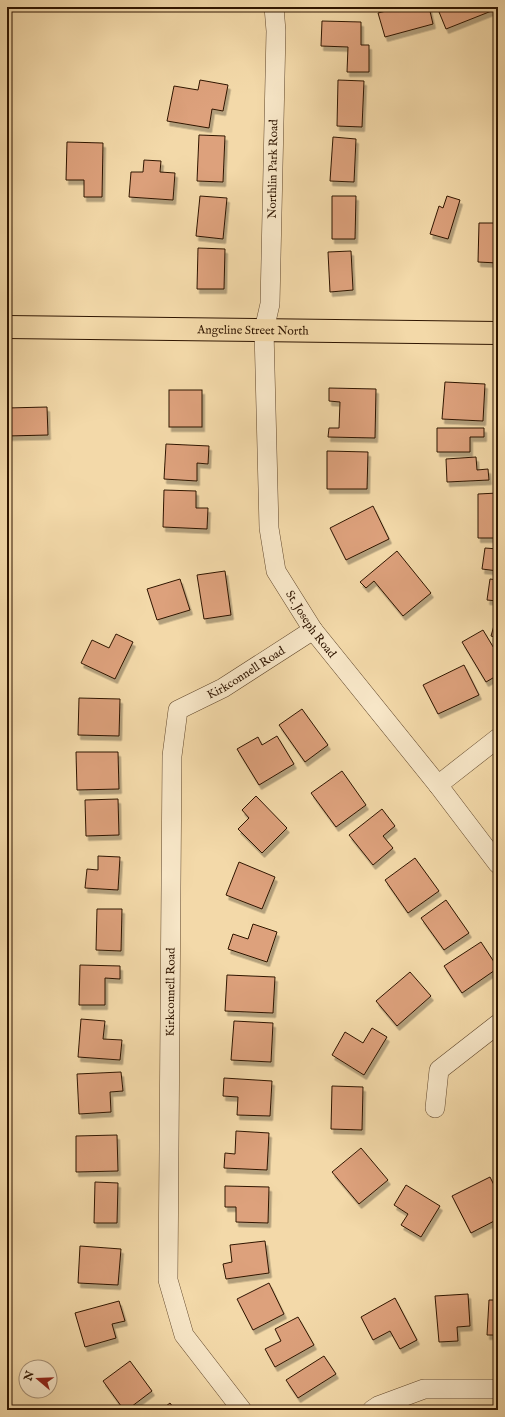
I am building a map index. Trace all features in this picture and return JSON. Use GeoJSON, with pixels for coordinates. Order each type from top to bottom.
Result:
{"type":"FeatureCollection","features":[{"type":"Feature","properties":{"kind":"main road","name":"Angeline Street North"},"geometry":{"type":"LineString","coordinates":[[7,327],[498,333]]}},
{"type":"Feature","properties":{"kind":"street","name":"Northlin Park Road"},"geometry":{"type":"LineString","coordinates":[[264,330],[270,304],[275,39],[274,7]]}},
{"type":"Feature","properties":{"kind":"street","name":"St. Joseph Road"},"geometry":{"type":"LineString","coordinates":[[264,330],[269,528],[276,571],[314,630],[438,785],[498,864]]}},
{"type":"Feature","properties":{"kind":"street","name":"Kirkconnell Road"},"geometry":{"type":"LineString","coordinates":[[242,1410],[184,1335],[168,1280],[172,756],[178,710],[223,688],[314,630]]}},
{"type":"Feature","properties":{"kind":"street"},"geometry":{"type":"LineString","coordinates":[[438,785],[498,738]]}},
{"type":"Feature","properties":{"kind":"street"},"geometry":{"type":"LineString","coordinates":[[435,1108],[439,1070],[498,1024]]}},
{"type":"Feature","properties":{"kind":"street"},"geometry":{"type":"LineString","coordinates":[[372,1410],[378,1406],[424,1389],[498,1389]]}},
{"type":"Feature","properties":{"kind":"building"},"geometry":{"type":"Polygon","coordinates":[[[402,7],[429,7],[433,24],[385,37],[378,13],[402,7]]]}},
{"type":"Feature","properties":{"kind":"building"},"geometry":{"type":"Polygon","coordinates":[[[437,7],[493,7],[494,10],[446,29],[437,7]]]}},
{"type":"Feature","properties":{"kind":"building"},"geometry":{"type":"Polygon","coordinates":[[[322,21],[361,22],[361,45],[369,45],[369,72],[347,72],[348,47],[321,46],[322,21]]]}},
{"type":"Feature","properties":{"kind":"building"},"geometry":{"type":"Polygon","coordinates":[[[200,80],[228,85],[223,111],[212,109],[209,128],[167,121],[174,86],[198,90],[200,80]]]}},
{"type":"Feature","properties":{"kind":"building"},"geometry":{"type":"Polygon","coordinates":[[[338,80],[364,81],[362,127],[337,126],[338,80]]]}},
{"type":"Feature","properties":{"kind":"building"},"geometry":{"type":"Polygon","coordinates":[[[199,135],[225,136],[223,182],[197,181],[199,135]]]}},
{"type":"Feature","properties":{"kind":"building"},"geometry":{"type":"Polygon","coordinates":[[[333,137],[356,139],[354,182],[330,181],[333,137]]]}},
{"type":"Feature","properties":{"kind":"building"},"geometry":{"type":"Polygon","coordinates":[[[67,142],[103,143],[102,197],[84,197],[84,180],[66,180],[67,142]]]}},
{"type":"Feature","properties":{"kind":"building"},"geometry":{"type":"Polygon","coordinates":[[[144,160],[161,161],[160,172],[175,173],[173,200],[129,197],[131,172],[143,172],[144,160]]]}},
{"type":"Feature","properties":{"kind":"building"},"geometry":{"type":"Polygon","coordinates":[[[200,196],[227,198],[223,239],[196,236],[200,196]]]}},
{"type":"Feature","properties":{"kind":"building"},"geometry":{"type":"Polygon","coordinates":[[[332,196],[356,196],[355,239],[332,239],[332,196]]]}},
{"type":"Feature","properties":{"kind":"building"},"geometry":{"type":"Polygon","coordinates":[[[447,196],[460,200],[448,239],[430,234],[439,206],[443,208],[447,196]]]}},
{"type":"Feature","properties":{"kind":"building"},"geometry":{"type":"Polygon","coordinates":[[[479,223],[498,223],[498,263],[478,262],[479,223]]]}},
{"type":"Feature","properties":{"kind":"building"},"geometry":{"type":"Polygon","coordinates":[[[198,248],[225,249],[224,289],[197,289],[198,248]]]}},
{"type":"Feature","properties":{"kind":"building"},"geometry":{"type":"Polygon","coordinates":[[[351,251],[353,290],[330,292],[328,252],[351,251]]]}},
{"type":"Feature","properties":{"kind":"building"},"geometry":{"type":"Polygon","coordinates":[[[445,382],[485,384],[483,421],[442,419],[445,382]]]}},
{"type":"Feature","properties":{"kind":"building"},"geometry":{"type":"Polygon","coordinates":[[[329,388],[376,389],[375,438],[328,437],[329,428],[339,428],[340,402],[329,401],[329,388]]]}},
{"type":"Feature","properties":{"kind":"building"},"geometry":{"type":"Polygon","coordinates":[[[169,390],[202,390],[202,427],[169,427],[169,390]]]}},
{"type":"Feature","properties":{"kind":"building"},"geometry":{"type":"Polygon","coordinates":[[[47,407],[48,435],[7,436],[7,408],[47,407]]]}},
{"type":"Feature","properties":{"kind":"building"},"geometry":{"type":"Polygon","coordinates":[[[437,428],[484,428],[484,437],[470,437],[470,452],[437,452],[437,428]]]}},
{"type":"Feature","properties":{"kind":"building"},"geometry":{"type":"Polygon","coordinates":[[[166,444],[209,446],[208,464],[197,463],[197,481],[164,479],[166,444]]]}},
{"type":"Feature","properties":{"kind":"building"},"geometry":{"type":"Polygon","coordinates":[[[327,451],[368,452],[367,489],[327,489],[327,451]]]}},
{"type":"Feature","properties":{"kind":"building"},"geometry":{"type":"Polygon","coordinates":[[[476,457],[477,470],[488,469],[489,480],[447,482],[446,459],[476,457]]]}},
{"type":"Feature","properties":{"kind":"building"},"geometry":{"type":"Polygon","coordinates":[[[164,490],[196,491],[196,508],[208,508],[207,529],[163,527],[164,490]]]}},
{"type":"Feature","properties":{"kind":"building"},"geometry":{"type":"Polygon","coordinates":[[[498,493],[498,538],[478,538],[478,494],[498,493]]]}},
{"type":"Feature","properties":{"kind":"building"},"geometry":{"type":"Polygon","coordinates":[[[373,506],[389,539],[346,560],[330,528],[373,506]]]}},
{"type":"Feature","properties":{"kind":"building"},"geometry":{"type":"Polygon","coordinates":[[[485,548],[498,549],[498,571],[482,569],[485,548]]]}},
{"type":"Feature","properties":{"kind":"building"},"geometry":{"type":"Polygon","coordinates":[[[397,551],[431,593],[403,616],[374,581],[366,588],[360,582],[397,551]]]}},
{"type":"Feature","properties":{"kind":"building"},"geometry":{"type":"Polygon","coordinates":[[[225,571],[231,615],[204,619],[197,575],[225,571]]]}},
{"type":"Feature","properties":{"kind":"building"},"geometry":{"type":"Polygon","coordinates":[[[180,579],[190,610],[157,620],[147,589],[180,579]]]}},
{"type":"Feature","properties":{"kind":"building"},"geometry":{"type":"Polygon","coordinates":[[[490,579],[498,580],[498,601],[487,600],[490,579]]]}},
{"type":"Feature","properties":{"kind":"building"},"geometry":{"type":"Polygon","coordinates":[[[498,615],[498,638],[491,636],[498,615]]]}},
{"type":"Feature","properties":{"kind":"building"},"geometry":{"type":"Polygon","coordinates":[[[483,630],[498,655],[498,675],[486,682],[462,642],[483,630]]]}},
{"type":"Feature","properties":{"kind":"building"},"geometry":{"type":"Polygon","coordinates":[[[116,634],[133,642],[115,679],[81,663],[92,640],[109,648],[116,634]]]}},
{"type":"Feature","properties":{"kind":"building"},"geometry":{"type":"Polygon","coordinates":[[[464,665],[479,695],[438,714],[423,685],[464,665]]]}},
{"type":"Feature","properties":{"kind":"building"},"geometry":{"type":"Polygon","coordinates":[[[79,698],[120,699],[119,736],[78,735],[79,698]]]}},
{"type":"Feature","properties":{"kind":"building"},"geometry":{"type":"Polygon","coordinates":[[[302,709],[328,745],[305,762],[279,725],[302,709]]]}},
{"type":"Feature","properties":{"kind":"building"},"geometry":{"type":"Polygon","coordinates":[[[277,736],[294,764],[259,785],[237,749],[258,737],[262,745],[277,736]]]}},
{"type":"Feature","properties":{"kind":"building"},"geometry":{"type":"Polygon","coordinates":[[[76,752],[118,752],[119,789],[77,790],[76,752]]]}},
{"type":"Feature","properties":{"kind":"building"},"geometry":{"type":"Polygon","coordinates":[[[342,771],[366,805],[336,827],[311,793],[342,771]]]}},
{"type":"Feature","properties":{"kind":"building"},"geometry":{"type":"Polygon","coordinates":[[[256,796],[287,828],[262,853],[238,829],[249,818],[242,810],[256,796]]]}},
{"type":"Feature","properties":{"kind":"building"},"geometry":{"type":"Polygon","coordinates":[[[118,799],[119,835],[86,836],[85,800],[118,799]]]}},
{"type":"Feature","properties":{"kind":"building"},"geometry":{"type":"Polygon","coordinates":[[[382,809],[395,826],[383,836],[393,848],[373,865],[349,835],[382,809]]]}},
{"type":"Feature","properties":{"kind":"building"},"geometry":{"type":"Polygon","coordinates":[[[98,856],[120,857],[118,890],[85,888],[87,869],[98,870],[98,856]]]}},
{"type":"Feature","properties":{"kind":"building"},"geometry":{"type":"Polygon","coordinates":[[[415,858],[439,891],[408,913],[385,880],[415,858]]]}},
{"type":"Feature","properties":{"kind":"building"},"geometry":{"type":"Polygon","coordinates":[[[239,862],[275,877],[262,909],[226,895],[239,862]]]}},
{"type":"Feature","properties":{"kind":"building"},"geometry":{"type":"Polygon","coordinates":[[[446,900],[469,933],[444,950],[421,918],[446,900]]]}},
{"type":"Feature","properties":{"kind":"building"},"geometry":{"type":"Polygon","coordinates":[[[97,909],[122,909],[121,951],[96,950],[97,909]]]}},
{"type":"Feature","properties":{"kind":"building"},"geometry":{"type":"Polygon","coordinates":[[[253,924],[277,932],[267,962],[228,949],[233,934],[248,939],[253,924]]]}},
{"type":"Feature","properties":{"kind":"building"},"geometry":{"type":"Polygon","coordinates":[[[481,942],[498,968],[462,993],[444,966],[481,942]]]}},
{"type":"Feature","properties":{"kind":"building"},"geometry":{"type":"Polygon","coordinates":[[[80,965],[120,966],[120,979],[105,978],[105,1005],[79,1005],[80,965]]]}},
{"type":"Feature","properties":{"kind":"building"},"geometry":{"type":"Polygon","coordinates":[[[410,972],[431,996],[397,1026],[376,1001],[410,972]]]}},
{"type":"Feature","properties":{"kind":"building"},"geometry":{"type":"Polygon","coordinates":[[[227,975],[275,977],[273,1013],[225,1011],[227,975]]]}},
{"type":"Feature","properties":{"kind":"building"},"geometry":{"type":"Polygon","coordinates":[[[81,1019],[105,1021],[103,1039],[122,1040],[120,1060],[78,1057],[81,1019]]]}},
{"type":"Feature","properties":{"kind":"building"},"geometry":{"type":"Polygon","coordinates":[[[234,1021],[273,1023],[271,1062],[231,1060],[234,1021]]]}},
{"type":"Feature","properties":{"kind":"building"},"geometry":{"type":"Polygon","coordinates":[[[372,1028],[387,1037],[364,1075],[332,1055],[345,1032],[363,1043],[372,1028]]]}},
{"type":"Feature","properties":{"kind":"building"},"geometry":{"type":"Polygon","coordinates":[[[121,1072],[123,1091],[110,1092],[111,1112],[79,1114],[77,1074],[121,1072]]]}},
{"type":"Feature","properties":{"kind":"building"},"geometry":{"type":"Polygon","coordinates":[[[224,1078],[272,1081],[270,1116],[237,1115],[238,1097],[223,1096],[224,1078]]]}},
{"type":"Feature","properties":{"kind":"building"},"geometry":{"type":"Polygon","coordinates":[[[332,1086],[363,1087],[362,1130],[331,1129],[332,1086]]]}},
{"type":"Feature","properties":{"kind":"building"},"geometry":{"type":"Polygon","coordinates":[[[236,1131],[269,1133],[267,1170],[224,1168],[225,1153],[235,1154],[236,1131]]]}},
{"type":"Feature","properties":{"kind":"building"},"geometry":{"type":"Polygon","coordinates":[[[117,1135],[118,1171],[76,1172],[76,1136],[117,1135]]]}},
{"type":"Feature","properties":{"kind":"building"},"geometry":{"type":"Polygon","coordinates":[[[361,1148],[388,1180],[359,1204],[332,1172],[361,1148]]]}},
{"type":"Feature","properties":{"kind":"building"},"geometry":{"type":"Polygon","coordinates":[[[490,1177],[498,1193],[498,1219],[471,1233],[452,1196],[490,1177]]]}},
{"type":"Feature","properties":{"kind":"building"},"geometry":{"type":"Polygon","coordinates":[[[95,1182],[118,1183],[117,1223],[94,1223],[95,1182]]]}},
{"type":"Feature","properties":{"kind":"building"},"geometry":{"type":"Polygon","coordinates":[[[406,1185],[440,1206],[421,1237],[401,1225],[408,1214],[394,1205],[406,1185]]]}},
{"type":"Feature","properties":{"kind":"building"},"geometry":{"type":"Polygon","coordinates":[[[225,1186],[269,1187],[268,1223],[236,1222],[236,1207],[225,1207],[225,1186]]]}},
{"type":"Feature","properties":{"kind":"building"},"geometry":{"type":"Polygon","coordinates":[[[265,1241],[269,1273],[226,1279],[223,1264],[232,1262],[230,1245],[265,1241]]]}},
{"type":"Feature","properties":{"kind":"building"},"geometry":{"type":"Polygon","coordinates":[[[80,1246],[121,1249],[118,1285],[78,1283],[80,1246]]]}},
{"type":"Feature","properties":{"kind":"building"},"geometry":{"type":"Polygon","coordinates":[[[269,1283],[284,1314],[253,1330],[237,1299],[269,1283]]]}},
{"type":"Feature","properties":{"kind":"building"},"geometry":{"type":"Polygon","coordinates":[[[468,1294],[470,1326],[457,1327],[458,1341],[439,1342],[435,1296],[468,1294]]]}},
{"type":"Feature","properties":{"kind":"building"},"geometry":{"type":"Polygon","coordinates":[[[395,1298],[417,1340],[400,1349],[390,1331],[373,1340],[361,1317],[395,1298]]]}},
{"type":"Feature","properties":{"kind":"building"},"geometry":{"type":"Polygon","coordinates":[[[489,1300],[498,1300],[498,1335],[487,1335],[489,1300]]]}},
{"type":"Feature","properties":{"kind":"building"},"geometry":{"type":"Polygon","coordinates":[[[119,1301],[125,1321],[112,1324],[116,1338],[85,1347],[75,1313],[119,1301]]]}},
{"type":"Feature","properties":{"kind":"building"},"geometry":{"type":"Polygon","coordinates":[[[298,1317],[314,1345],[275,1367],[265,1349],[281,1341],[275,1329],[298,1317]]]}},
{"type":"Feature","properties":{"kind":"building"},"geometry":{"type":"Polygon","coordinates":[[[324,1356],[336,1374],[298,1398],[286,1380],[324,1356]]]}},
{"type":"Feature","properties":{"kind":"building"},"geometry":{"type":"Polygon","coordinates":[[[130,1361],[152,1391],[127,1410],[124,1410],[103,1381],[130,1361]]]}},
{"type":"Feature","properties":{"kind":"building"},"geometry":{"type":"Polygon","coordinates":[[[170,1403],[175,1410],[161,1410],[170,1403]]]}}]}
